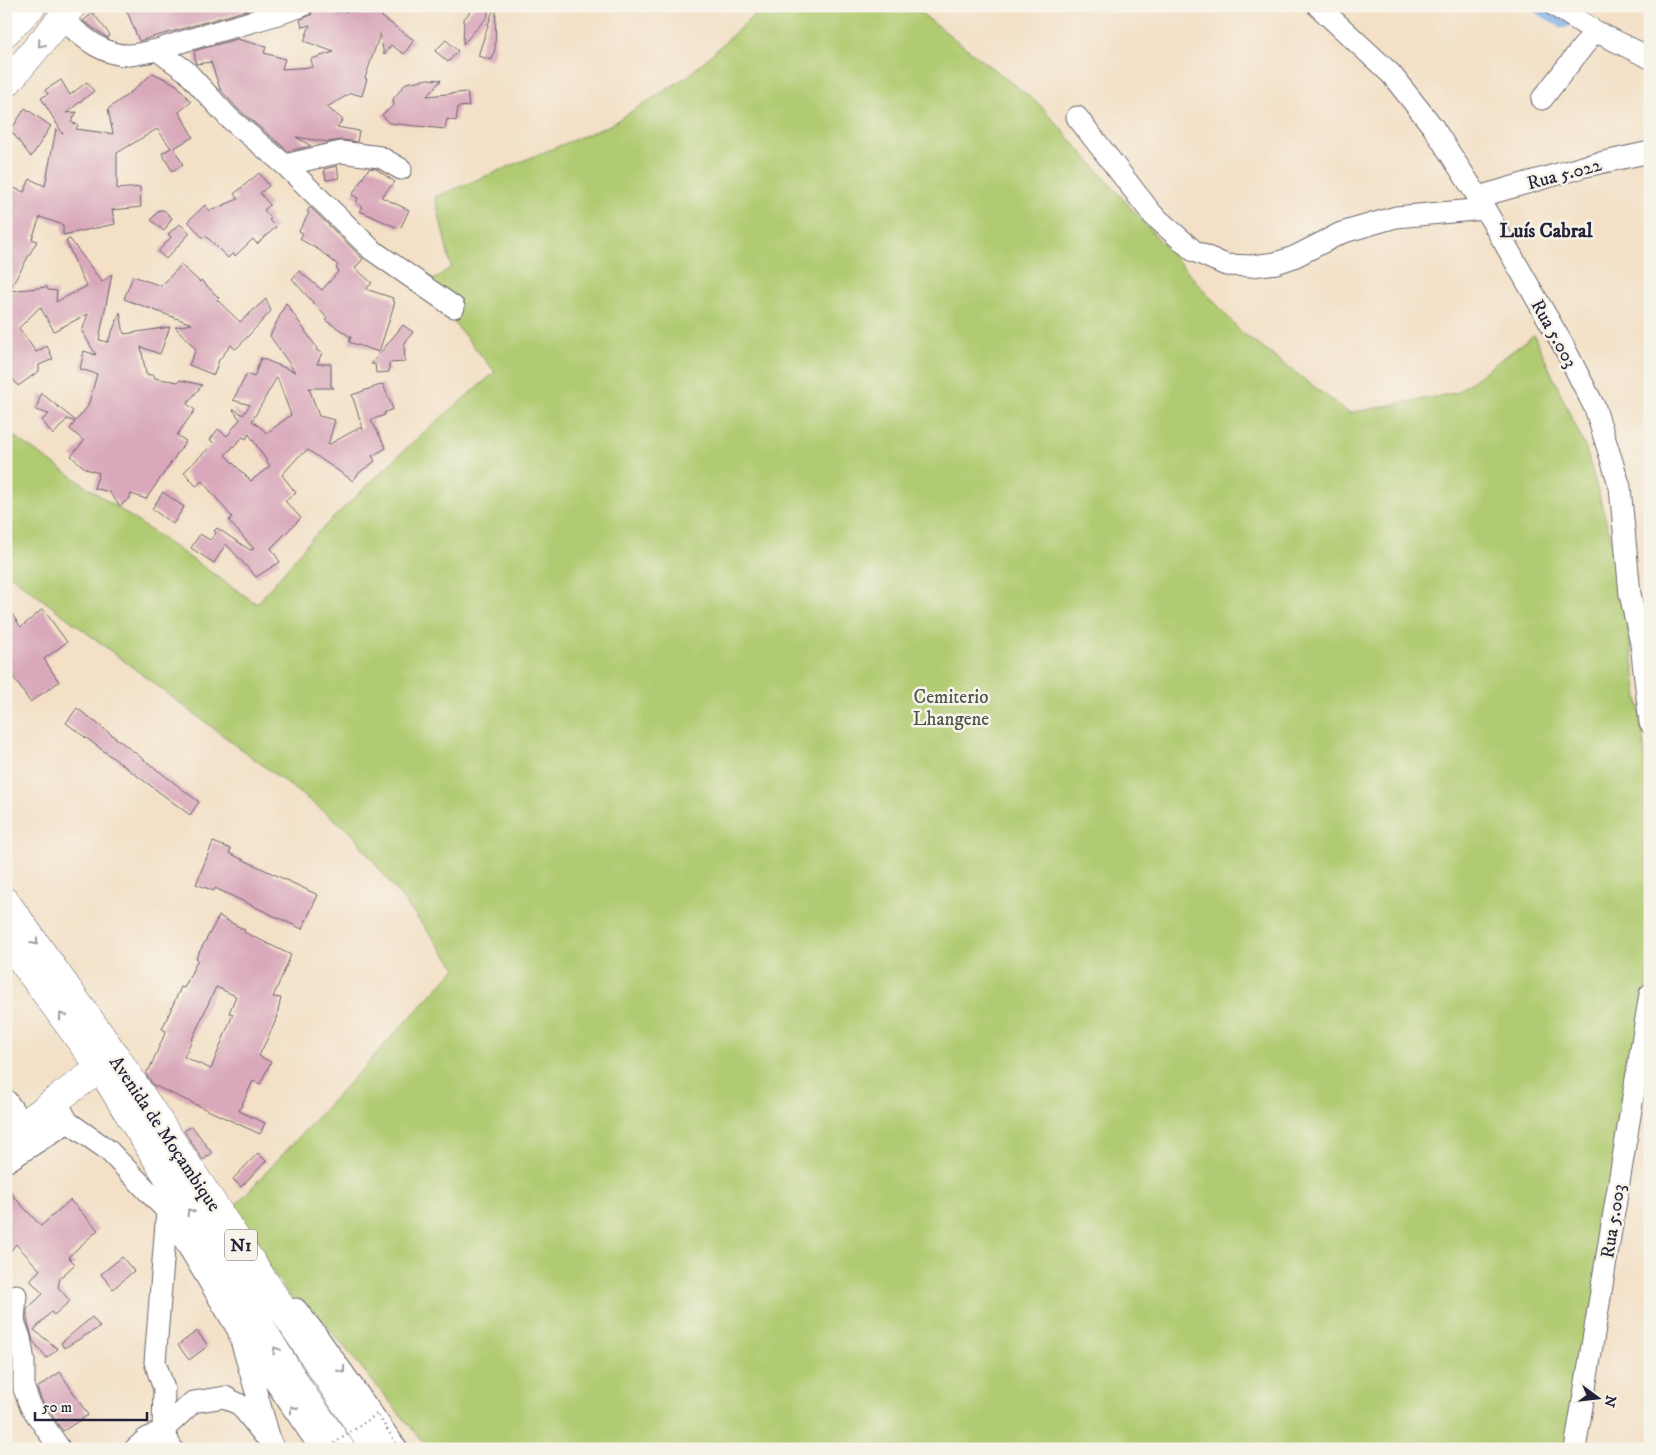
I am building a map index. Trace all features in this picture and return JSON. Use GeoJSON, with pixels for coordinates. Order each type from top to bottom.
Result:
{"type":"FeatureCollection","features":[{"type":"Feature","properties":{"kind":"main road"},"geometry":{"type":"LineString","coordinates":[[6,32],[32,6]]}},
{"type":"Feature","properties":{"kind":"main road"},"geometry":{"type":"LineString","coordinates":[[6,84],[67,13]]}},
{"type":"Feature","properties":{"kind":"main road","name":"N1"},"geometry":{"type":"LineString","coordinates":[[6,902],[104,1056]]}},
{"type":"Feature","properties":{"kind":"main road","name":"N1"},"geometry":{"type":"LineString","coordinates":[[6,939],[104,1056]]}},
{"type":"Feature","properties":{"kind":"main road"},"geometry":{"type":"LineString","coordinates":[[9,1120],[62,1111],[104,1056]]}},
{"type":"Feature","properties":{"kind":"main road"},"geometry":{"type":"LineString","coordinates":[[9,1120],[104,1056]]}},
{"type":"Feature","properties":{"kind":"main road","name":"Avenida de Moçambique"},"geometry":{"type":"LineString","coordinates":[[104,1056],[264,1281],[374,1449]]}},
{"type":"Feature","properties":{"kind":"main road","name":"Avenida de Moçambique"},"geometry":{"type":"LineString","coordinates":[[104,1056],[246,1322],[301,1392],[341,1449]]}},
{"type":"Feature","properties":{"kind":"street"},"geometry":{"type":"LineString","coordinates":[[67,13],[91,44],[109,52],[129,55],[157,50],[194,37],[247,24],[302,6]]}},
{"type":"Feature","properties":{"kind":"street","name":"Rua 5.003"},"geometry":{"type":"LineString","coordinates":[[1318,6],[1391,74],[1433,128],[1481,203],[1567,353],[1595,408],[1620,487],[1630,594],[1640,644],[1650,723]]}},
{"type":"Feature","properties":{"kind":"street"},"geometry":{"type":"LineString","coordinates":[[1555,6],[1595,30],[1650,58]]}},
{"type":"Feature","properties":{"kind":"street"},"geometry":{"type":"LineString","coordinates":[[1542,99],[1595,30]]}},
{"type":"Feature","properties":{"kind":"street"},"geometry":{"type":"LineString","coordinates":[[157,50],[186,71],[229,118],[285,165],[372,250],[454,307]]}},
{"type":"Feature","properties":{"kind":"street","name":"Rua 5.022"},"geometry":{"type":"LineString","coordinates":[[1076,117],[1153,215],[1194,251],[1226,265],[1252,266],[1276,263],[1294,258],[1341,233],[1396,217],[1481,203],[1586,166],[1650,152]]}},
{"type":"Feature","properties":{"kind":"street"},"geometry":{"type":"LineString","coordinates":[[285,165],[342,152],[380,157],[401,169]]}},
{"type":"Feature","properties":{"kind":"street","name":"Rua 5.003"},"geometry":{"type":"LineString","coordinates":[[1575,1449],[1650,994]]}},
{"type":"Feature","properties":{"kind":"street"},"geometry":{"type":"LineString","coordinates":[[6,1162],[62,1111],[108,1150],[166,1211],[246,1322],[321,1449]]}},
{"type":"Feature","properties":{"kind":"street"},"geometry":{"type":"LineString","coordinates":[[166,1211],[155,1362],[164,1389],[167,1440]]}},
{"type":"Feature","properties":{"kind":"street"},"geometry":{"type":"LineString","coordinates":[[264,1281],[285,1296],[315,1333],[398,1449]]}},
{"type":"Feature","properties":{"kind":"street"},"geometry":{"type":"LineString","coordinates":[[16,1295],[14,1321],[20,1338],[23,1356],[24,1389],[30,1405],[60,1449]]}},
{"type":"Feature","properties":{"kind":"street"},"geometry":{"type":"LineString","coordinates":[[246,1322],[273,1446]]}},
{"type":"Feature","properties":{"kind":"street"},"geometry":{"type":"LineString","coordinates":[[167,1440],[192,1402],[225,1397],[240,1405],[273,1446]]}},
{"type":"Feature","properties":{"kind":"street"},"geometry":{"type":"LineString","coordinates":[[135,1449],[146,1439],[167,1440]]}},
{"type":"Feature","properties":{"kind":"path"},"geometry":{"type":"LineString","coordinates":[[326,1449],[377,1414],[398,1449]]}},
{"type":"Feature","properties":{"kind":"green space","name":"Cemiterio Lhangene"},"geometry":{"type":"Polygon","coordinates":[[[764,6],[912,6],[1040,105],[1240,331],[1349,413],[1456,393],[1534,335],[1586,449],[1622,578],[1644,743],[1650,818],[1650,949],[1646,1004],[1570,1449],[489,1449],[488,1447],[429,1449],[322,1320],[305,1318],[230,1211],[456,968],[350,831],[6,572],[6,431],[257,604],[311,539],[415,440],[495,372],[424,287],[451,267],[435,197],[610,125],[688,76],[764,6]]]}},
{"type":"Feature","properties":{"kind":"building"},"geometry":{"type":"Polygon","coordinates":[[[125,6],[250,6],[251,9],[139,41],[125,6]]]}},
{"type":"Feature","properties":{"kind":"building"},"geometry":{"type":"Polygon","coordinates":[[[314,6],[336,6],[336,12],[366,10],[365,6],[381,6],[382,17],[414,40],[404,54],[391,45],[384,55],[380,34],[365,78],[367,79],[362,96],[351,93],[327,107],[343,120],[337,127],[359,131],[357,142],[342,140],[328,142],[296,137],[311,146],[288,151],[238,109],[220,89],[211,62],[196,64],[194,51],[237,39],[266,47],[264,53],[285,59],[282,69],[313,67],[311,59],[334,52],[304,41],[310,25],[302,27],[300,20],[311,15],[314,6]]]}},
{"type":"Feature","properties":{"kind":"building"},"geometry":{"type":"Polygon","coordinates":[[[475,6],[488,6],[488,16],[463,44],[464,19],[475,6]]]}},
{"type":"Feature","properties":{"kind":"building"},"geometry":{"type":"Polygon","coordinates":[[[493,10],[496,10],[495,48],[492,60],[478,56],[493,10]]]}},
{"type":"Feature","properties":{"kind":"building"},"geometry":{"type":"Polygon","coordinates":[[[93,13],[110,35],[108,38],[83,21],[93,13]]]}},
{"type":"Feature","properties":{"kind":"building"},"geometry":{"type":"Polygon","coordinates":[[[446,40],[458,51],[448,62],[435,51],[446,40]]]}},
{"type":"Feature","properties":{"kind":"building"},"geometry":{"type":"Polygon","coordinates":[[[153,73],[177,85],[191,102],[179,112],[193,137],[174,148],[183,165],[172,171],[162,153],[171,148],[157,129],[117,153],[117,189],[140,187],[141,207],[112,210],[115,224],[63,235],[63,225],[40,217],[32,239],[37,241],[9,291],[47,287],[48,290],[57,291],[56,302],[87,286],[66,241],[70,239],[102,282],[112,274],[99,340],[108,342],[120,312],[124,334],[170,327],[160,354],[141,347],[146,374],[155,376],[154,378],[178,382],[180,380],[202,385],[187,404],[195,410],[177,435],[186,441],[146,499],[131,494],[129,499],[120,506],[109,492],[94,488],[99,473],[86,469],[71,456],[84,441],[70,429],[75,422],[67,419],[53,435],[42,420],[49,414],[36,410],[41,393],[76,421],[88,406],[97,374],[80,369],[84,351],[96,355],[82,331],[88,314],[54,331],[40,307],[19,328],[36,352],[47,346],[53,359],[39,365],[39,371],[18,386],[6,370],[6,185],[24,192],[30,179],[45,186],[56,129],[63,134],[41,98],[48,94],[45,90],[61,80],[70,95],[87,82],[94,91],[66,113],[77,112],[71,122],[78,125],[76,129],[113,134],[108,109],[153,73]]]}},
{"type":"Feature","properties":{"kind":"building"},"geometry":{"type":"Polygon","coordinates":[[[428,79],[441,80],[427,96],[467,92],[469,106],[458,107],[456,121],[447,119],[445,129],[389,123],[382,115],[394,105],[393,99],[406,83],[428,79]]]}},
{"type":"Feature","properties":{"kind":"building"},"geometry":{"type":"Polygon","coordinates":[[[25,108],[51,126],[31,157],[9,128],[15,124],[25,108]]]}},
{"type":"Feature","properties":{"kind":"building"},"geometry":{"type":"Polygon","coordinates":[[[337,166],[339,178],[326,180],[324,169],[337,166]]]}},
{"type":"Feature","properties":{"kind":"building"},"geometry":{"type":"Polygon","coordinates":[[[369,168],[376,169],[395,182],[381,197],[409,210],[401,227],[398,228],[360,211],[363,207],[356,203],[358,198],[352,195],[369,168]]]}},
{"type":"Feature","properties":{"kind":"building"},"geometry":{"type":"Polygon","coordinates":[[[259,173],[269,186],[260,193],[270,205],[264,210],[271,218],[269,220],[276,227],[257,244],[253,239],[235,256],[233,253],[228,258],[206,236],[203,238],[188,221],[205,205],[210,211],[238,199],[234,194],[259,173]]]}},
{"type":"Feature","properties":{"kind":"building"},"geometry":{"type":"Polygon","coordinates":[[[310,207],[363,259],[355,268],[372,283],[366,289],[393,298],[392,301],[395,302],[379,352],[349,342],[351,337],[325,320],[327,318],[292,279],[299,271],[322,290],[339,271],[336,268],[338,265],[319,250],[300,239],[303,233],[299,231],[309,213],[307,212],[310,207]]]}},
{"type":"Feature","properties":{"kind":"building"},"geometry":{"type":"Polygon","coordinates":[[[159,210],[164,210],[172,218],[164,231],[151,220],[159,210]]]}},
{"type":"Feature","properties":{"kind":"building"},"geometry":{"type":"Polygon","coordinates":[[[180,224],[190,233],[166,259],[158,252],[171,237],[168,234],[180,224]]]}},
{"type":"Feature","properties":{"kind":"building"},"geometry":{"type":"Polygon","coordinates":[[[181,265],[200,282],[201,280],[219,298],[217,300],[240,322],[266,299],[271,311],[239,346],[235,349],[231,345],[219,360],[214,375],[189,365],[196,349],[175,327],[192,324],[124,299],[133,276],[161,286],[181,265]]]}},
{"type":"Feature","properties":{"kind":"building"},"geometry":{"type":"Polygon","coordinates":[[[286,303],[317,348],[316,350],[322,353],[317,364],[331,364],[331,386],[334,388],[309,388],[319,416],[335,420],[328,445],[359,428],[363,429],[352,395],[383,384],[393,409],[384,413],[385,415],[371,420],[386,448],[372,456],[375,461],[359,473],[353,481],[308,450],[299,456],[282,475],[296,493],[285,501],[301,518],[271,548],[280,562],[256,577],[226,544],[214,563],[191,548],[200,534],[210,540],[216,533],[214,531],[217,528],[250,550],[254,549],[229,521],[232,517],[202,481],[196,486],[184,472],[214,443],[210,440],[218,429],[227,436],[240,419],[233,410],[243,415],[250,405],[233,400],[247,374],[254,377],[261,358],[295,372],[270,336],[286,303]],[[277,377],[252,421],[267,433],[291,415],[277,377]],[[249,434],[246,439],[243,437],[225,455],[251,481],[270,466],[249,434]]]}},
{"type":"Feature","properties":{"kind":"building"},"geometry":{"type":"Polygon","coordinates":[[[403,325],[413,332],[404,344],[405,362],[389,363],[389,372],[376,373],[375,364],[371,364],[403,325]]]}},
{"type":"Feature","properties":{"kind":"building"},"geometry":{"type":"Polygon","coordinates":[[[163,492],[184,507],[173,524],[152,509],[163,492]]]}},
{"type":"Feature","properties":{"kind":"building"},"geometry":{"type":"Polygon","coordinates":[[[6,606],[21,627],[43,609],[67,642],[44,659],[59,682],[30,702],[6,666],[6,606]]]}},
{"type":"Feature","properties":{"kind":"building"},"geometry":{"type":"Polygon","coordinates":[[[77,708],[199,802],[190,815],[66,723],[77,708]]]}},
{"type":"Feature","properties":{"kind":"building"},"geometry":{"type":"Polygon","coordinates":[[[213,842],[231,849],[229,853],[318,895],[302,929],[215,888],[214,891],[196,884],[213,842]]]}},
{"type":"Feature","properties":{"kind":"building"},"geometry":{"type":"Polygon","coordinates":[[[219,916],[245,930],[244,932],[291,955],[273,997],[281,998],[278,1016],[259,1056],[271,1062],[260,1084],[253,1081],[239,1111],[265,1123],[260,1134],[153,1085],[146,1074],[166,1031],[162,1029],[181,987],[184,988],[198,959],[196,958],[219,916]],[[216,987],[184,1057],[211,1069],[233,1014],[229,1013],[236,996],[216,987]]]}},
{"type":"Feature","properties":{"kind":"building"},"geometry":{"type":"Polygon","coordinates":[[[192,1126],[212,1153],[203,1160],[184,1131],[192,1126]]]}},
{"type":"Feature","properties":{"kind":"building"},"geometry":{"type":"Polygon","coordinates":[[[258,1153],[266,1161],[241,1187],[233,1179],[258,1153]]]}},
{"type":"Feature","properties":{"kind":"building"},"geometry":{"type":"Polygon","coordinates":[[[6,1188],[41,1226],[70,1200],[98,1230],[68,1257],[75,1264],[60,1278],[58,1287],[70,1301],[54,1315],[51,1312],[34,1330],[58,1349],[47,1358],[33,1341],[27,1319],[27,1309],[43,1294],[30,1280],[40,1270],[16,1244],[6,1257],[6,1188]]]}},
{"type":"Feature","properties":{"kind":"building"},"geometry":{"type":"Polygon","coordinates":[[[122,1257],[134,1271],[113,1289],[101,1274],[122,1257]]]}},
{"type":"Feature","properties":{"kind":"building"},"geometry":{"type":"Polygon","coordinates":[[[92,1317],[100,1327],[64,1348],[61,1343],[92,1317]]]}},
{"type":"Feature","properties":{"kind":"building"},"geometry":{"type":"Polygon","coordinates":[[[197,1331],[208,1346],[189,1360],[178,1345],[197,1331]]]}},
{"type":"Feature","properties":{"kind":"building"},"geometry":{"type":"Polygon","coordinates":[[[60,1372],[88,1415],[63,1431],[41,1399],[37,1388],[60,1372]]]}},
{"type":"Feature","properties":{"kind":"waterway"},"geometry":{"type":"LineString","coordinates":[[1540,6],[1564,20]]}},
{"type":"Feature","properties":{"kind":"district","name":"Luís Cabral"},"geometry":{"type":"Point","coordinates":[1546,230]}}]}
